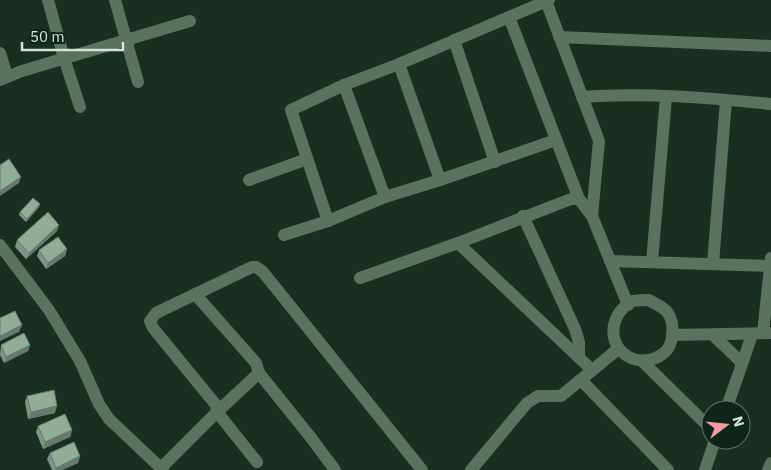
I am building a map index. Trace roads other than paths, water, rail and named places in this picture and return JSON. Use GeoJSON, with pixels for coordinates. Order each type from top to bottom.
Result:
{"type":"FeatureCollection","features":[{"type":"Feature","properties":{"kind":"street"},"geometry":{"type":"LineString","coordinates":[[48,0],[80,107]]}},
{"type":"Feature","properties":{"kind":"street"},"geometry":{"type":"LineString","coordinates":[[115,0],[138,82]]}},
{"type":"Feature","properties":{"kind":"street"},"geometry":{"type":"LineString","coordinates":[[328,221],[291,110],[344,85],[399,64],[547,1],[599,141],[592,216]]}},
{"type":"Feature","properties":{"kind":"street"},"geometry":{"type":"LineString","coordinates":[[509,17],[579,199],[592,216],[628,305]]}},
{"type":"Feature","properties":{"kind":"street"},"geometry":{"type":"LineString","coordinates":[[0,53],[4,78],[64,58],[190,21]]}},
{"type":"Feature","properties":{"kind":"street"},"geometry":{"type":"LineString","coordinates":[[559,36],[771,46]]}},
{"type":"Feature","properties":{"kind":"street"},"geometry":{"type":"LineString","coordinates":[[454,40],[496,162]]}},
{"type":"Feature","properties":{"kind":"street"},"geometry":{"type":"LineString","coordinates":[[399,64],[440,180]]}},
{"type":"Feature","properties":{"kind":"street"},"geometry":{"type":"LineString","coordinates":[[344,85],[385,197]]}},
{"type":"Feature","properties":{"kind":"street"},"geometry":{"type":"LineString","coordinates":[[582,97],[666,97],[771,104]]}},
{"type":"Feature","properties":{"kind":"street"},"geometry":{"type":"LineString","coordinates":[[652,262],[666,97]]}},
{"type":"Feature","properties":{"kind":"street"},"geometry":{"type":"LineString","coordinates":[[713,264],[726,100]]}},
{"type":"Feature","properties":{"kind":"street"},"geometry":{"type":"LineString","coordinates":[[284,235],[328,221],[385,197],[496,162],[556,140]]}},
{"type":"Feature","properties":{"kind":"street"},"geometry":{"type":"LineString","coordinates":[[250,180],[307,158]]}},
{"type":"Feature","properties":{"kind":"street"},"geometry":{"type":"LineString","coordinates":[[360,278],[458,243],[523,216],[571,199],[579,199]]}},
{"type":"Feature","properties":{"kind":"street"},"geometry":{"type":"LineString","coordinates":[[523,216],[575,330],[579,342],[579,358]]}},
{"type":"Feature","properties":{"kind":"street"},"geometry":{"type":"LineString","coordinates":[[458,243],[592,370]]}},
{"type":"Feature","properties":{"kind":"street"},"geometry":{"type":"LineString","coordinates":[[0,246],[50,310],[80,361],[99,404],[109,419],[162,469],[217,412],[259,373]]}},
{"type":"Feature","properties":{"kind":"street"},"geometry":{"type":"LineString","coordinates":[[610,260],[713,264],[771,262],[762,334],[742,364],[729,400]]}},
{"type":"Feature","properties":{"kind":"street"},"geometry":{"type":"LineString","coordinates":[[258,462],[217,412],[216,405],[153,328],[150,321],[156,313],[252,267],[256,267],[263,272],[422,470]]}},
{"type":"Feature","properties":{"kind":"street"},"geometry":{"type":"LineString","coordinates":[[195,294],[256,363],[259,373],[312,439],[334,470]]}},
{"type":"Feature","properties":{"kind":"street"},"geometry":{"type":"LineString","coordinates":[[649,300],[659,305],[667,313],[672,323],[669,349],[656,359],[642,361],[628,357],[618,349],[613,336],[613,322],[621,309],[628,305],[634,301],[649,300]]}},
{"type":"Feature","properties":{"kind":"street"},"geometry":{"type":"LineString","coordinates":[[672,335],[762,334]]}},
{"type":"Feature","properties":{"kind":"street"},"geometry":{"type":"LineString","coordinates":[[713,335],[742,364]]}},
{"type":"Feature","properties":{"kind":"street"},"geometry":{"type":"LineString","coordinates":[[471,470],[528,402],[538,396],[561,396],[618,349]]}},
{"type":"Feature","properties":{"kind":"street"},"geometry":{"type":"LineString","coordinates":[[642,361],[701,420]]}},
{"type":"Feature","properties":{"kind":"street"},"geometry":{"type":"LineString","coordinates":[[581,380],[668,470]]}},
{"type":"Feature","properties":{"kind":"street"},"geometry":{"type":"LineString","coordinates":[[705,470],[712,450]]}},
{"type":"Feature","properties":{"kind":"street"},"geometry":{"type":"LineString","coordinates":[[768,470],[771,463]]}}]}
